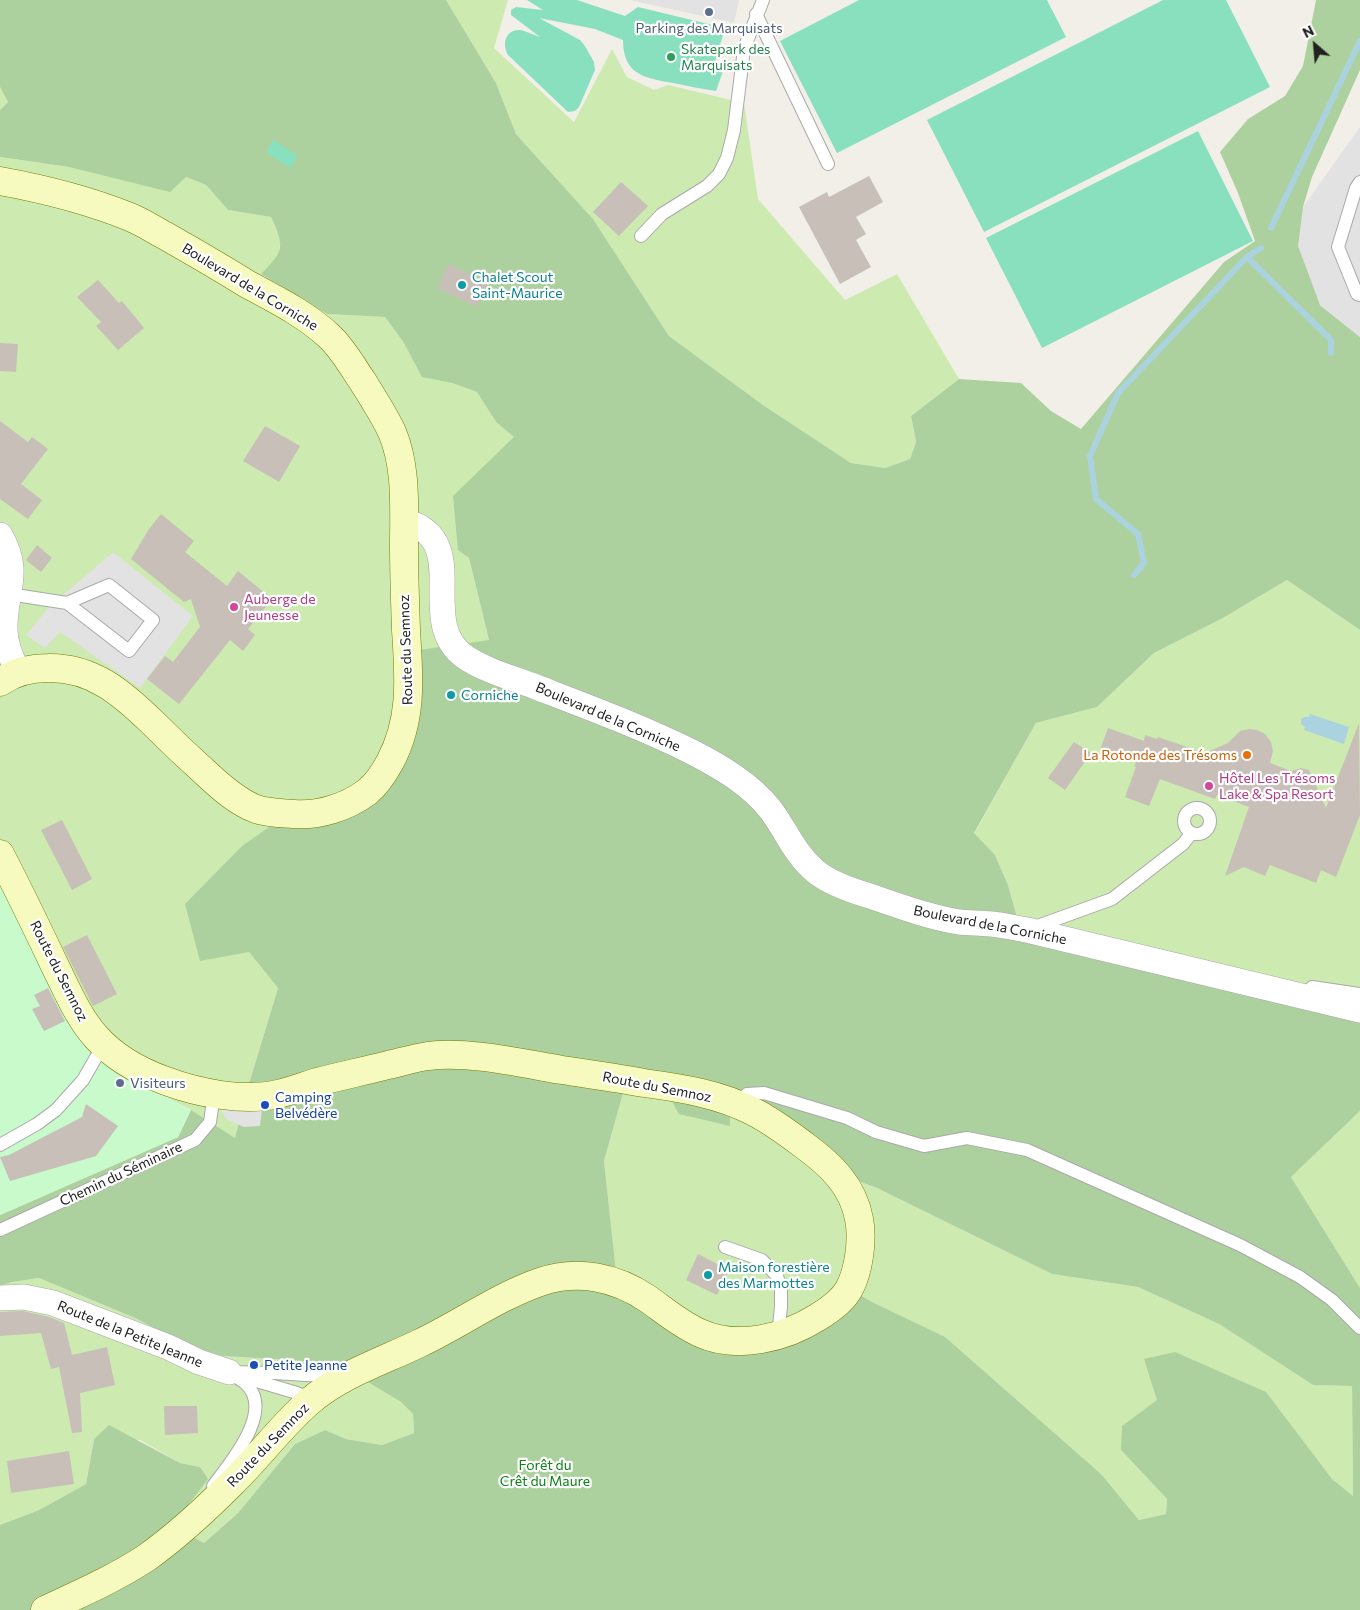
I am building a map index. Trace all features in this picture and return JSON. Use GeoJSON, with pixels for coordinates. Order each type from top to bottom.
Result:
{"type":"FeatureCollection","features":[{"type":"Feature","properties":{"kind":"main road","name":"Boulevard de la Corniche"},"geometry":{"type":"LineString","coordinates":[[0,181],[53,192],[131,218],[175,241],[291,309],[328,335],[344,353],[376,404],[392,434],[402,482],[404,521]]}},
{"type":"Feature","properties":{"kind":"main road","name":"Route du Semnoz"},"geometry":{"type":"LineString","coordinates":[[9,677],[36,668],[55,668],[75,670],[96,677],[132,703],[223,788],[239,801],[259,810],[300,814],[323,812],[347,804],[367,792],[383,776],[402,736],[408,710],[409,682],[404,586],[404,521]]}},
{"type":"Feature","properties":{"kind":"main road","name":"Route du Semnoz"},"geometry":{"type":"LineString","coordinates":[[0,854],[72,1001],[93,1034],[108,1049],[127,1063],[167,1081],[214,1093],[251,1097],[274,1095],[340,1076],[430,1056],[478,1057],[706,1094],[735,1103],[754,1112],[783,1129],[825,1161],[840,1176],[852,1196],[858,1213],[861,1232],[860,1253],[849,1289],[839,1301],[821,1315],[797,1328],[778,1335],[738,1341],[704,1336],[677,1321],[646,1298],[617,1282],[590,1276],[552,1278],[524,1288],[417,1345],[346,1378],[312,1399],[278,1432],[237,1479],[199,1515],[158,1548],[145,1558],[102,1583],[45,1610]]}},
{"type":"Feature","properties":{"kind":"street","name":"Boulevard de la Corniche"},"geometry":{"type":"LineString","coordinates":[[404,521],[416,524],[429,532],[436,543],[441,557],[442,610],[446,632],[454,646],[465,656],[692,752],[730,774],[754,792],[771,810],[800,856],[816,872],[848,889],[912,910],[958,922],[992,924],[1027,930],[1360,1010]]}},
{"type":"Feature","properties":{"kind":"street"},"geometry":{"type":"LineString","coordinates":[[0,535],[12,562],[9,594],[2,623],[9,677]]}},
{"type":"Feature","properties":{"kind":"street","name":"Route de la Petite Jeanne"},"geometry":{"type":"LineString","coordinates":[[0,1298],[24,1297],[53,1303],[168,1347],[199,1362],[229,1372]]}},
{"type":"Feature","properties":{"kind":"lane"},"geometry":{"type":"LineString","coordinates":[[641,236],[662,214],[707,186],[719,174],[727,158],[734,130],[744,49],[763,0]]}},
{"type":"Feature","properties":{"kind":"lane"},"geometry":{"type":"LineString","coordinates":[[756,14],[828,164]]}},
{"type":"Feature","properties":{"kind":"lane"},"geometry":{"type":"LineString","coordinates":[[1360,182],[1356,188],[1338,247],[1357,294],[1360,295]]}},
{"type":"Feature","properties":{"kind":"lane"},"geometry":{"type":"LineString","coordinates":[[9,594],[66,603],[129,651],[153,620],[109,585],[66,603]]}},
{"type":"Feature","properties":{"kind":"lane"},"geometry":{"type":"LineString","coordinates":[[1027,930],[1112,899],[1183,844],[1191,834]]}},
{"type":"Feature","properties":{"kind":"lane"},"geometry":{"type":"LineString","coordinates":[[1205,974],[1360,994]]}},
{"type":"Feature","properties":{"kind":"lane"},"geometry":{"type":"LineString","coordinates":[[0,1145],[37,1124],[56,1110],[83,1080],[98,1054],[108,1049]]}},
{"type":"Feature","properties":{"kind":"lane","name":"Chemin du Séminaire"},"geometry":{"type":"LineString","coordinates":[[0,1230],[195,1140],[210,1122],[214,1093]]}},
{"type":"Feature","properties":{"kind":"lane"},"geometry":{"type":"LineString","coordinates":[[735,1103],[747,1094],[764,1093],[847,1118],[876,1132],[924,1146],[967,1138],[1027,1150],[1240,1245],[1300,1277],[1332,1300],[1360,1328]]}},
{"type":"Feature","properties":{"kind":"lane"},"geometry":{"type":"LineString","coordinates":[[725,1247],[762,1260],[777,1276],[781,1289],[778,1335]]}},
{"type":"Feature","properties":{"kind":"lane"},"geometry":{"type":"LineString","coordinates":[[229,1372],[346,1378]]}},
{"type":"Feature","properties":{"kind":"lane"},"geometry":{"type":"LineString","coordinates":[[229,1372],[312,1399]]}},
{"type":"Feature","properties":{"kind":"lane"},"geometry":{"type":"LineString","coordinates":[[158,1548],[205,1496],[231,1461],[246,1437],[254,1419],[256,1407],[252,1394],[246,1384],[229,1372]]}},
{"type":"Feature","properties":{"kind":"lane"},"geometry":{"type":"LineString","coordinates":[[231,1461],[270,1425],[293,1408],[312,1399]]}},
{"type":"Feature","properties":{"kind":"green space","name":"Forêt du Crêt du Maure"},"geometry":{"type":"Polygon","coordinates":[[[0,0],[446,0],[496,83],[516,134],[593,219],[669,336],[763,405],[851,463],[885,468],[910,459],[916,442],[911,416],[959,379],[1021,383],[1051,411],[1081,429],[1224,262],[1255,241],[1238,193],[1220,152],[1248,119],[1285,96],[1303,66],[1316,0],[1360,0],[1360,70],[1312,177],[1303,207],[1320,305],[1360,337],[1360,630],[1287,580],[1223,618],[1154,653],[1097,707],[1036,723],[974,833],[995,855],[1008,885],[1022,935],[1360,1023],[1360,1111],[1291,1177],[1360,1288],[1360,1610],[0,1610],[0,1525],[39,1510],[86,1484],[94,1439],[109,1425],[180,1463],[200,1467],[208,1479],[186,1508],[175,1527],[204,1543],[238,1513],[295,1444],[325,1430],[346,1439],[382,1445],[414,1433],[413,1414],[401,1402],[336,1363],[223,1356],[191,1347],[135,1318],[39,1278],[12,1282],[0,1286],[0,1215],[178,1137],[191,1110],[235,1138],[248,1087],[278,988],[249,952],[200,961],[185,904],[242,846],[269,827],[366,806],[412,651],[489,640],[469,558],[458,550],[453,496],[514,437],[496,422],[477,392],[452,383],[422,377],[404,343],[385,317],[327,314],[261,274],[274,260],[280,248],[279,235],[271,217],[228,210],[206,185],[186,177],[170,192],[69,167],[0,157],[0,110],[8,102],[0,87],[0,0]],[[624,1090],[604,1161],[617,1281],[738,1341],[849,1289],[945,1337],[1102,1475],[1139,1520],[1166,1514],[1167,1499],[1121,1450],[1122,1426],[1157,1400],[1144,1359],[1175,1352],[1266,1392],[1332,1479],[1353,1496],[1352,1386],[1313,1385],[1219,1324],[1138,1287],[1052,1274],[877,1188],[813,1164],[767,1129],[730,1115],[730,1126],[679,1114],[670,1098],[624,1090]]]}},
{"type":"Feature","properties":{"kind":"green space"},"geometry":{"type":"Polygon","coordinates":[[[446,0],[508,0],[494,48],[574,122],[612,49],[627,77],[654,90],[668,85],[744,103],[758,199],[845,300],[897,274],[959,379],[911,416],[916,442],[910,459],[885,468],[851,463],[763,405],[669,336],[593,219],[516,134],[496,83],[446,0]]]}},
{"type":"Feature","properties":{"kind":"green space","name":"Skatepark des Marquisats"},"geometry":{"type":"Polygon","coordinates":[[[527,0],[577,0],[625,16],[638,7],[725,28],[715,62],[724,68],[716,91],[645,76],[631,68],[624,52],[623,40],[595,29],[539,18],[580,40],[594,62],[595,70],[579,107],[575,111],[568,112],[506,51],[506,38],[511,32],[520,30],[540,37],[511,15],[511,10],[516,7],[543,10],[527,0]]]}},
{"type":"Feature","properties":{"kind":"green space"},"geometry":{"type":"Polygon","coordinates":[[[859,0],[1047,0],[1066,37],[837,153],[780,41],[859,0]]]}},
{"type":"Feature","properties":{"kind":"green space"},"geometry":{"type":"Polygon","coordinates":[[[1163,0],[1226,0],[1270,87],[984,232],[927,120],[1163,0]]]}},
{"type":"Feature","properties":{"kind":"green space"},"geometry":{"type":"Polygon","coordinates":[[[0,87],[8,102],[0,110],[0,87]]]}},
{"type":"Feature","properties":{"kind":"green space"},"geometry":{"type":"Polygon","coordinates":[[[1198,131],[1253,241],[1042,348],[986,238],[1198,131]]]}},
{"type":"Feature","properties":{"kind":"green space"},"geometry":{"type":"Polygon","coordinates":[[[273,140],[298,156],[290,168],[266,152],[273,140]]]}},
{"type":"Feature","properties":{"kind":"green space"},"geometry":{"type":"Polygon","coordinates":[[[0,157],[69,167],[186,177],[206,185],[228,210],[271,217],[281,239],[278,258],[261,274],[327,314],[385,317],[404,343],[452,383],[477,392],[496,422],[514,437],[458,537],[458,550],[469,558],[489,640],[410,730],[249,952],[278,988],[248,1087],[235,1139],[191,1110],[112,1068],[0,877],[0,157]]]}},
{"type":"Feature","properties":{"kind":"green space"},"geometry":{"type":"Polygon","coordinates":[[[1287,580],[1360,630],[1360,1023],[1022,935],[1008,885],[995,855],[974,834],[1036,723],[1097,707],[1154,653],[1223,618],[1287,580]]]}},
{"type":"Feature","properties":{"kind":"green space"},"geometry":{"type":"Polygon","coordinates":[[[0,877],[112,1068],[191,1110],[178,1137],[0,1215],[0,877]]]}},
{"type":"Feature","properties":{"kind":"green space"},"geometry":{"type":"Polygon","coordinates":[[[624,1090],[670,1098],[730,1126],[730,1114],[767,1129],[813,1164],[877,1188],[1052,1274],[1138,1287],[1219,1324],[1313,1385],[1352,1386],[1353,1497],[1332,1479],[1157,1400],[1121,1450],[1167,1499],[1166,1514],[1139,1520],[1102,1475],[876,1304],[849,1289],[738,1341],[617,1282],[604,1161],[624,1090]]]}},
{"type":"Feature","properties":{"kind":"green space"},"geometry":{"type":"Polygon","coordinates":[[[1360,1111],[1360,1288],[1291,1177],[1360,1111]]]}},
{"type":"Feature","properties":{"kind":"green space"},"geometry":{"type":"Polygon","coordinates":[[[39,1278],[135,1318],[191,1347],[223,1356],[336,1363],[401,1402],[413,1414],[414,1433],[382,1445],[346,1439],[325,1430],[295,1444],[238,1513],[204,1543],[175,1527],[186,1508],[200,1467],[180,1463],[140,1440],[94,1439],[86,1484],[39,1510],[0,1525],[0,1286],[12,1282],[39,1278]]]}},
{"type":"Feature","properties":{"kind":"shaded area","name":"Parking des Marquisats"},"geometry":{"type":"Polygon","coordinates":[[[630,0],[739,0],[734,23],[630,0]]]}},
{"type":"Feature","properties":{"kind":"shaded area"},"geometry":{"type":"Polygon","coordinates":[[[1360,127],[1360,337],[1320,305],[1298,246],[1303,207],[1360,127]]]}},
{"type":"Feature","properties":{"kind":"shaded area"},"geometry":{"type":"Polygon","coordinates":[[[113,552],[193,616],[140,688],[60,632],[45,648],[26,635],[48,608],[113,552]]]}},
{"type":"Feature","properties":{"kind":"shaded area"},"geometry":{"type":"Polygon","coordinates":[[[217,1104],[262,1109],[260,1126],[244,1127],[227,1120],[217,1104]]]}},
{"type":"Feature","properties":{"kind":"water"},"geometry":{"type":"Polygon","coordinates":[[[1310,714],[1349,727],[1344,744],[1304,730],[1305,727],[1301,724],[1301,719],[1309,717],[1310,714]]]}},
{"type":"Feature","properties":{"kind":"building"},"geometry":{"type":"Polygon","coordinates":[[[869,176],[883,202],[856,217],[866,234],[856,240],[871,267],[840,284],[799,207],[827,192],[829,197],[869,176]]]}},
{"type":"Feature","properties":{"kind":"building"},"geometry":{"type":"Polygon","coordinates":[[[621,182],[648,206],[619,236],[593,212],[621,182]]]}},
{"type":"Feature","properties":{"kind":"building","name":"Chalet Scout Saint-Maurice"},"geometry":{"type":"Polygon","coordinates":[[[448,264],[488,283],[477,307],[437,288],[448,264]]]}},
{"type":"Feature","properties":{"kind":"building"},"geometry":{"type":"Polygon","coordinates":[[[98,280],[119,303],[122,301],[144,328],[118,350],[96,326],[101,322],[77,297],[98,280]]]}},
{"type":"Feature","properties":{"kind":"building"},"geometry":{"type":"Polygon","coordinates":[[[0,343],[18,344],[16,372],[0,371],[0,343]]]}},
{"type":"Feature","properties":{"kind":"building"},"geometry":{"type":"Polygon","coordinates":[[[0,421],[28,442],[32,437],[48,449],[21,484],[42,500],[28,519],[0,499],[0,421]]]}},
{"type":"Feature","properties":{"kind":"building"},"geometry":{"type":"Polygon","coordinates":[[[265,426],[300,446],[279,482],[243,461],[265,426]]]}},
{"type":"Feature","properties":{"kind":"building"},"geometry":{"type":"Polygon","coordinates":[[[161,514],[194,541],[185,552],[227,586],[238,571],[272,599],[248,629],[255,635],[243,651],[230,640],[179,704],[147,679],[165,656],[173,662],[200,627],[191,599],[184,602],[131,559],[149,529],[161,514]]]}},
{"type":"Feature","properties":{"kind":"building"},"geometry":{"type":"Polygon","coordinates":[[[37,545],[52,558],[41,572],[26,560],[37,545]]]}},
{"type":"Feature","properties":{"kind":"building"},"geometry":{"type":"Polygon","coordinates":[[[1359,723],[1360,815],[1336,877],[1321,870],[1316,883],[1270,865],[1265,876],[1244,867],[1225,876],[1249,807],[1217,795],[1215,799],[1160,779],[1149,806],[1125,797],[1136,763],[1100,750],[1108,728],[1144,741],[1145,735],[1157,739],[1158,737],[1205,753],[1228,743],[1240,731],[1257,730],[1265,734],[1271,742],[1273,751],[1270,763],[1291,771],[1301,768],[1309,770],[1326,808],[1359,723]]]}},
{"type":"Feature","properties":{"kind":"building"},"geometry":{"type":"Polygon","coordinates":[[[1074,742],[1091,753],[1065,790],[1048,778],[1074,742]]]}},
{"type":"Feature","properties":{"kind":"building"},"geometry":{"type":"Polygon","coordinates":[[[62,820],[92,879],[72,890],[41,830],[62,820]]]}},
{"type":"Feature","properties":{"kind":"building"},"geometry":{"type":"Polygon","coordinates":[[[87,935],[117,994],[93,1006],[63,947],[87,935]]]}},
{"type":"Feature","properties":{"kind":"building"},"geometry":{"type":"Polygon","coordinates":[[[48,988],[65,1021],[44,1031],[32,1009],[40,1006],[34,995],[48,988]]]}},
{"type":"Feature","properties":{"kind":"building"},"geometry":{"type":"Polygon","coordinates":[[[86,1104],[118,1126],[96,1156],[10,1181],[0,1157],[9,1155],[82,1117],[86,1104]]]}},
{"type":"Feature","properties":{"kind":"building","name":"Maison forestière des Marmottes"},"geometry":{"type":"Polygon","coordinates":[[[698,1254],[729,1270],[717,1295],[686,1280],[698,1254]]]}},
{"type":"Feature","properties":{"kind":"building"},"geometry":{"type":"Polygon","coordinates":[[[23,1311],[49,1317],[64,1323],[72,1355],[107,1347],[115,1385],[80,1393],[82,1432],[72,1433],[59,1367],[51,1369],[41,1333],[0,1336],[0,1312],[23,1311]]]}},
{"type":"Feature","properties":{"kind":"building"},"geometry":{"type":"Polygon","coordinates":[[[164,1406],[197,1406],[198,1433],[165,1435],[164,1406]]]}},
{"type":"Feature","properties":{"kind":"building"},"geometry":{"type":"Polygon","coordinates":[[[69,1451],[74,1484],[11,1493],[7,1461],[69,1451]]]}},
{"type":"Feature","properties":{"kind":"waterway"},"geometry":{"type":"LineString","coordinates":[[1271,228],[1360,41]]}},
{"type":"Feature","properties":{"kind":"waterway"},"geometry":{"type":"LineString","coordinates":[[1134,575],[1144,563],[1138,534],[1096,499],[1090,456],[1118,393],[1247,257],[1261,248]]}},
{"type":"Feature","properties":{"kind":"waterway"},"geometry":{"type":"LineString","coordinates":[[1247,257],[1331,340],[1331,353]]}},
{"type":"Feature","properties":{"kind":"place","name":"Parking des Marquisats"},"geometry":{"type":"Point","coordinates":[709,12]}},
{"type":"Feature","properties":{"kind":"place","name":"Skatepark des Marquisats"},"geometry":{"type":"Point","coordinates":[671,57]}},
{"type":"Feature","properties":{"kind":"place","name":"Chalet Scout Saint-Maurice"},"geometry":{"type":"Point","coordinates":[462,285]}},
{"type":"Feature","properties":{"kind":"place","name":"Auberge de Jeunesse"},"geometry":{"type":"Point","coordinates":[234,607]}},
{"type":"Feature","properties":{"kind":"place","name":"Corniche"},"geometry":{"type":"Point","coordinates":[451,695]}},
{"type":"Feature","properties":{"kind":"place","name":"La Rotonde des Trésoms"},"geometry":{"type":"Point","coordinates":[1247,755]}},
{"type":"Feature","properties":{"kind":"place","name":"Hôtel Les Trésoms Lake & Spa Resort"},"geometry":{"type":"Point","coordinates":[1209,786]}},
{"type":"Feature","properties":{"kind":"place","name":"Visiteurs"},"geometry":{"type":"Point","coordinates":[120,1083]}},
{"type":"Feature","properties":{"kind":"place","name":"Camping Belvédère"},"geometry":{"type":"Point","coordinates":[265,1105]}},
{"type":"Feature","properties":{"kind":"place","name":"Maison forestière des Marmottes"},"geometry":{"type":"Point","coordinates":[708,1275]}},
{"type":"Feature","properties":{"kind":"place","name":"Petite Jeanne"},"geometry":{"type":"Point","coordinates":[254,1365]}}]}
